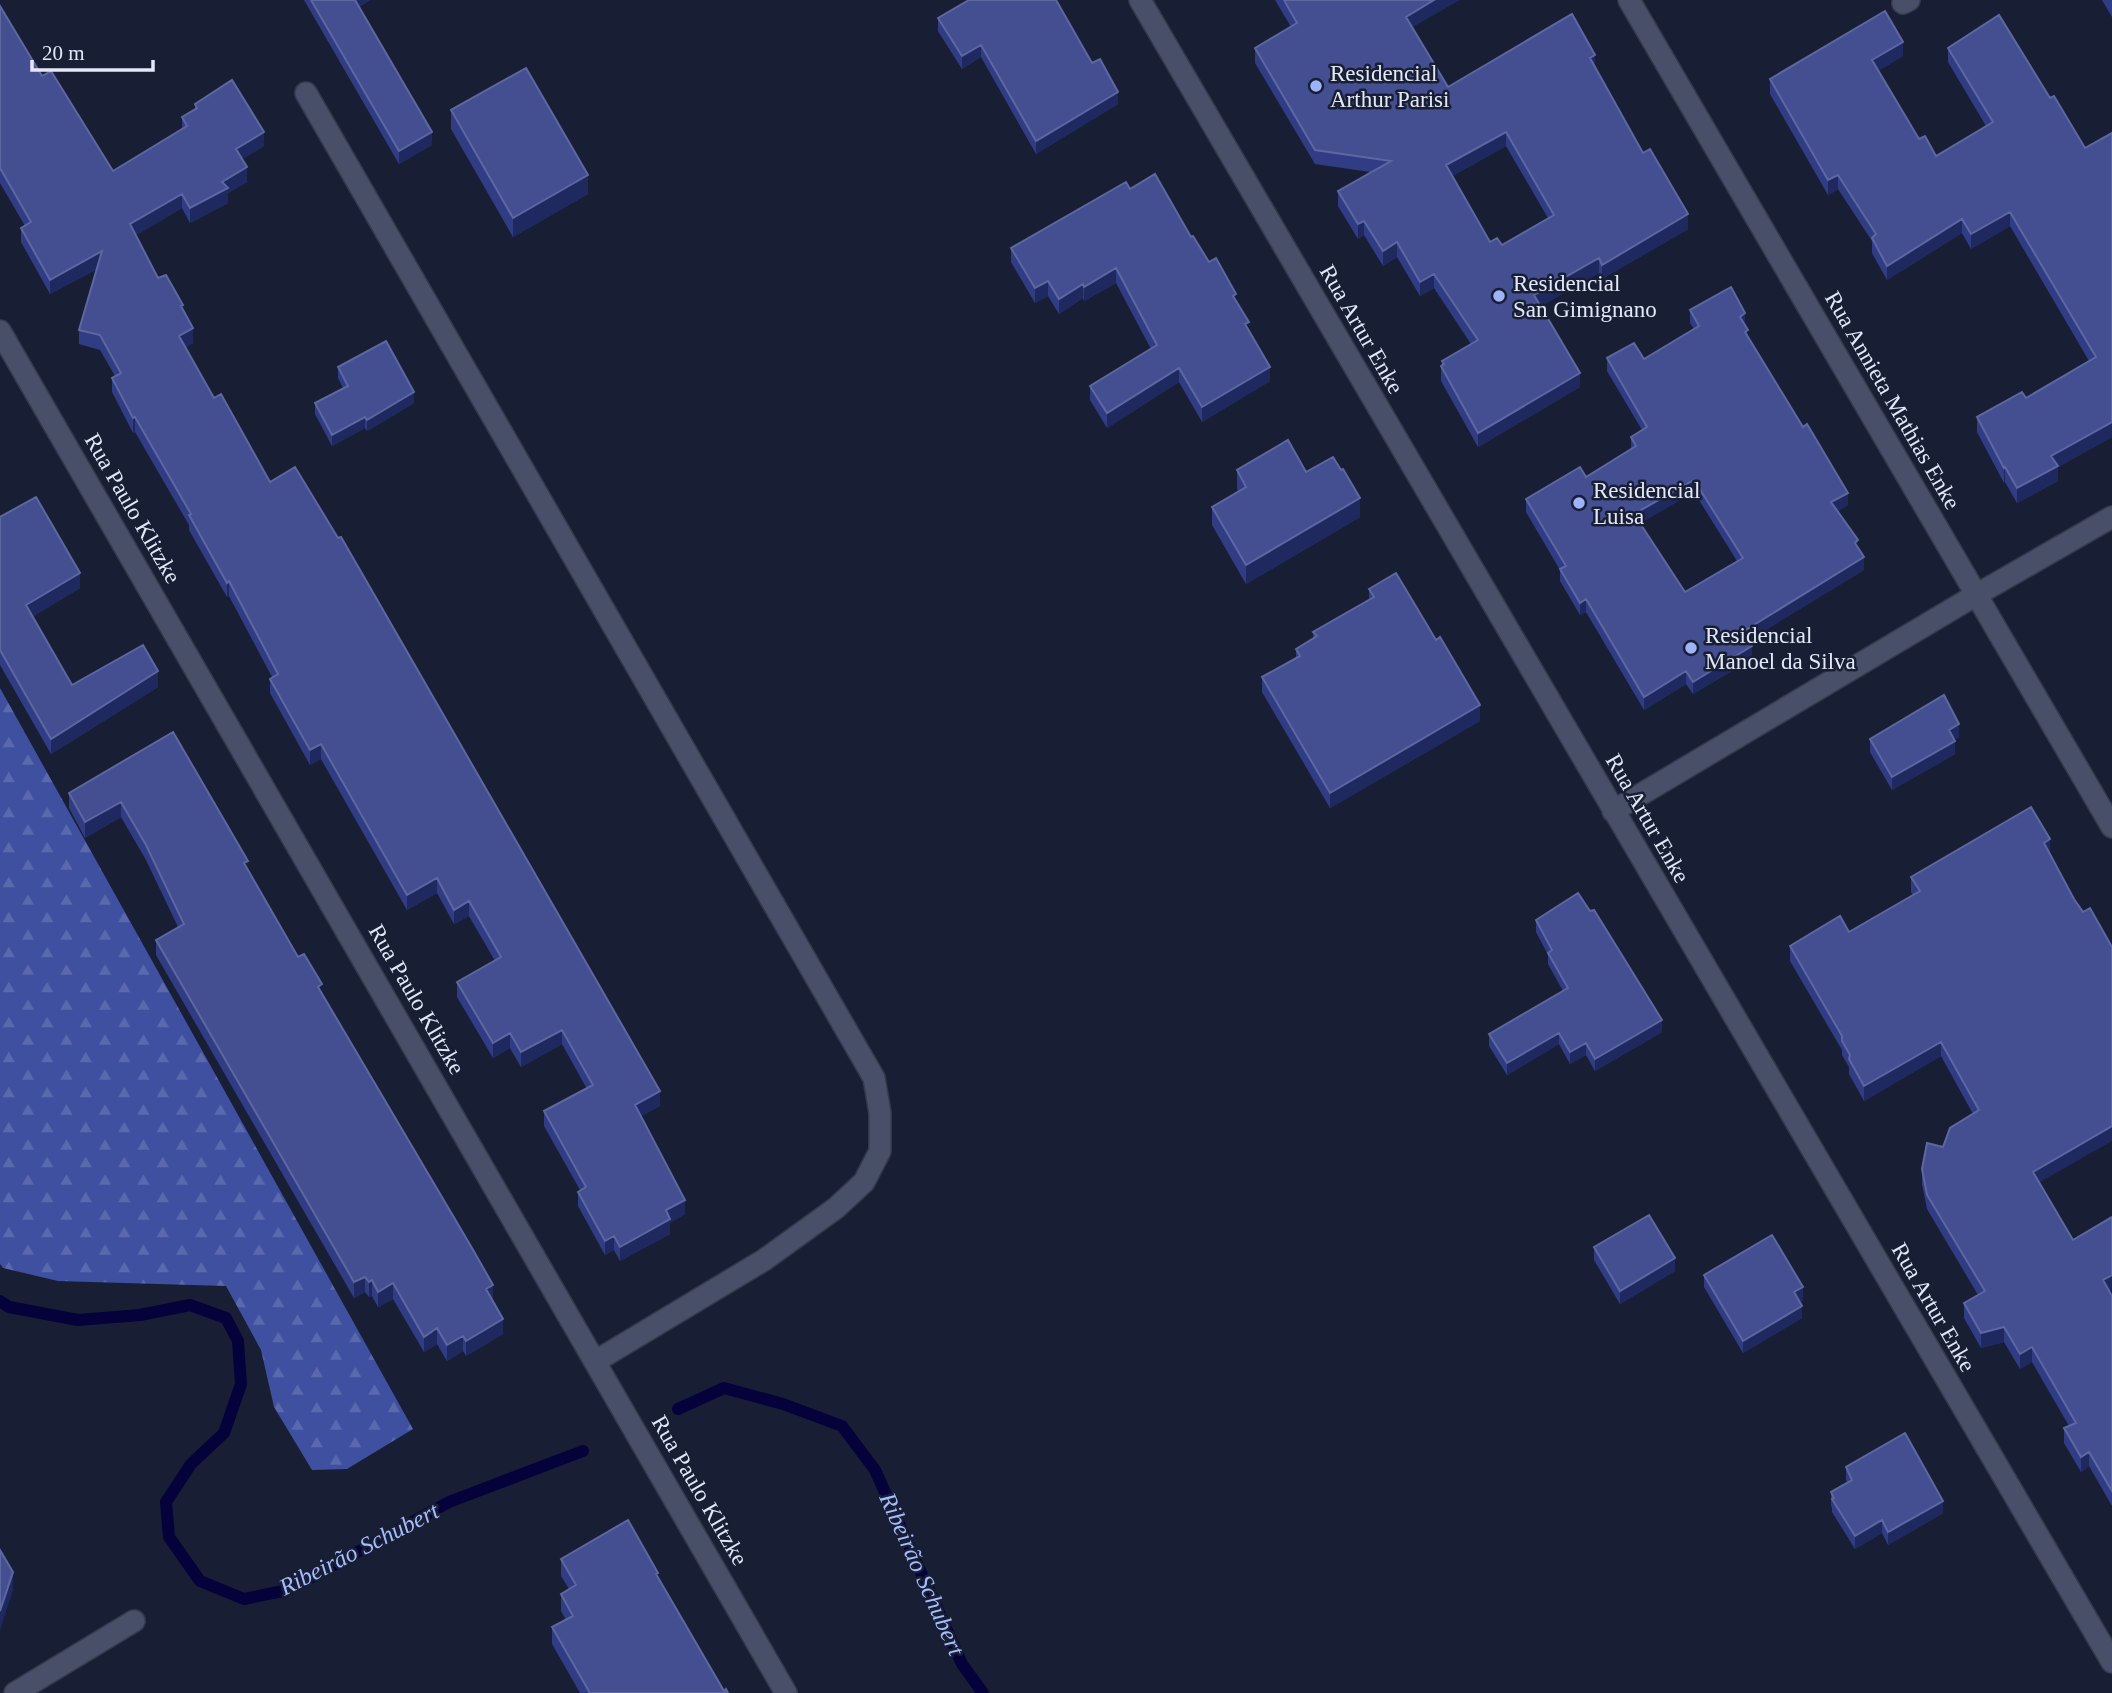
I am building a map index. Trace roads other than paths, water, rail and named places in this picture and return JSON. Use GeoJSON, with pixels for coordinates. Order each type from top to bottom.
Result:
{"type":"FeatureCollection","features":[{"type":"Feature","properties":{"kind":"street","name":"Rua Artur Enke"},"geometry":{"type":"LineString","coordinates":[[1140,0],[2112,1662]]}},
{"type":"Feature","properties":{"kind":"street","name":"Rua Annieta Mathias Enke"},"geometry":{"type":"LineString","coordinates":[[1629,0],[2112,827]]}},
{"type":"Feature","properties":{"kind":"street"},"geometry":{"type":"LineString","coordinates":[[306,93],[874,1078],[880,1113],[880,1151],[864,1182],[836,1208],[764,1260],[596,1361]]}},
{"type":"Feature","properties":{"kind":"street","name":"Rua Paulo Klitzke"},"geometry":{"type":"LineString","coordinates":[[0,331],[786,1693]]}},
{"type":"Feature","properties":{"kind":"street"},"geometry":{"type":"LineString","coordinates":[[1613,811],[2112,517]]}},
{"type":"Feature","properties":{"kind":"street"},"geometry":{"type":"LineString","coordinates":[[15,1693],[134,1621]]}},
{"type":"Feature","properties":{"kind":"waterway","name":"Ribeirão Schubert"},"geometry":{"type":"LineString","coordinates":[[0,1301],[9,1307],[78,1320],[140,1315],[190,1305],[226,1318],[238,1341],[241,1384],[224,1433],[191,1464],[166,1502],[169,1537],[200,1581],[244,1599],[288,1590],[449,1502],[583,1451]]}},
{"type":"Feature","properties":{"kind":"waterway","name":"Ribeirão Schubert"},"geometry":{"type":"LineString","coordinates":[[678,1409],[724,1388],[783,1404],[842,1426],[875,1470],[962,1664],[983,1693]]}},
{"type":"Feature","properties":{"kind":"place","name":"Residencial Arthur Parisi"},"geometry":{"type":"Point","coordinates":[1316,86]}},
{"type":"Feature","properties":{"kind":"place","name":"Residencial San Gimignano"},"geometry":{"type":"Point","coordinates":[1499,296]}},
{"type":"Feature","properties":{"kind":"place","name":"Residencial Luisa"},"geometry":{"type":"Point","coordinates":[1579,503]}},
{"type":"Feature","properties":{"kind":"place","name":"Residencial Manoel da Silva"},"geometry":{"type":"Point","coordinates":[1691,648]}}]}
